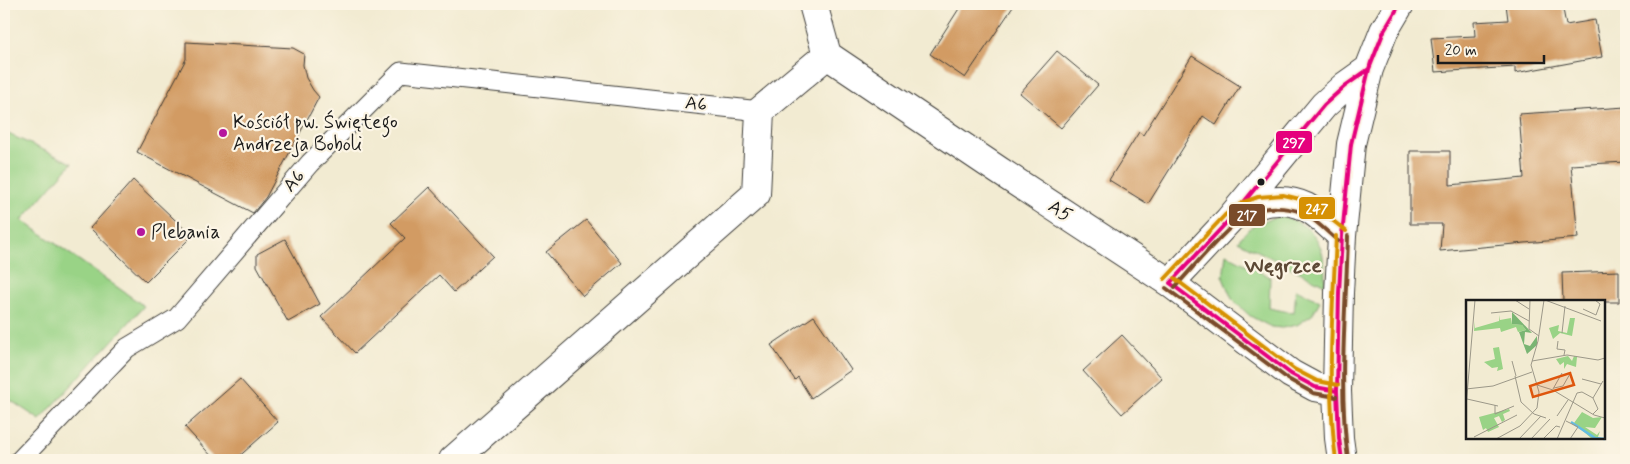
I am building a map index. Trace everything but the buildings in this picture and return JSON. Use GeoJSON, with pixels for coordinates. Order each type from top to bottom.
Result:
{"type":"FeatureCollection","features":[{"type":"Feature","properties":{"kind":"street"},"geometry":{"type":"LineString","coordinates":[[453,460],[756,194],[760,111],[827,55],[813,4]]}},
{"type":"Feature","properties":{"kind":"street"},"geometry":{"type":"LineString","coordinates":[[1342,460],[1337,391],[1342,236],[1352,144],[1358,109],[1369,69],[1384,31],[1400,4]]}},
{"type":"Feature","properties":{"kind":"street","name":"A5"},"geometry":{"type":"LineString","coordinates":[[827,55],[1170,283],[1290,374],[1315,387],[1337,391]]}},
{"type":"Feature","properties":{"kind":"street"},"geometry":{"type":"LineString","coordinates":[[1170,283],[1229,220],[1324,105],[1369,69]]}},
{"type":"Feature","properties":{"kind":"street"},"geometry":{"type":"LineString","coordinates":[[1229,220],[1247,207],[1259,203],[1282,201],[1306,207],[1342,236]]}},
{"type":"Feature","properties":{"kind":"lane","name":"A6"},"geometry":{"type":"LineString","coordinates":[[20,460],[127,348],[177,318],[310,163],[401,72],[760,111]]}},
{"type":"Feature","properties":{"kind":"green space"},"geometry":{"type":"Polygon","coordinates":[[[4,132],[72,163],[22,220],[144,306],[40,420],[4,396],[4,132]]]}},
{"type":"Feature","properties":{"kind":"green space"},"geometry":{"type":"Polygon","coordinates":[[[1282,216],[1305,227],[1318,241],[1324,260],[1325,285],[1238,241],[1252,226],[1268,219],[1282,216]]]}},
{"type":"Feature","properties":{"kind":"green space"},"geometry":{"type":"Polygon","coordinates":[[[1226,254],[1270,277],[1269,308],[1294,313],[1296,289],[1320,301],[1312,315],[1297,325],[1282,328],[1271,327],[1250,316],[1232,299],[1223,278],[1226,254]]]}},
{"type":"Feature","properties":{"kind":"transit line","name":"297"},"geometry":{"type":"LineString","coordinates":[[1342,460],[1337,391],[1339,293],[1342,236],[1351,144],[1369,69],[1384,31],[1400,4]]}},
{"type":"Feature","properties":{"kind":"transit line","name":"297"},"geometry":{"type":"LineString","coordinates":[[1170,283],[1229,220],[1324,105],[1345,86],[1369,69],[1371,62]]}},
{"type":"Feature","properties":{"kind":"transit line","name":"247"},"geometry":{"type":"LineString","coordinates":[[1165,279],[1225,215],[1244,202],[1258,197],[1283,195],[1308,201],[1346,231]]}},
{"type":"Feature","properties":{"kind":"transit line","name":"217"},"geometry":{"type":"LineString","coordinates":[[1175,287],[1234,225],[1243,217],[1258,210],[1276,208],[1301,212],[1315,221],[1338,241]]}},
{"type":"Feature","properties":{"kind":"transit line","name":"247"},"geometry":{"type":"LineString","coordinates":[[1336,236],[1331,404],[1336,460]]}},
{"type":"Feature","properties":{"kind":"transit line","name":"217"},"geometry":{"type":"LineString","coordinates":[[1348,236],[1343,376],[1348,459]]}},
{"type":"Feature","properties":{"kind":"transit line","name":"247"},"geometry":{"type":"LineString","coordinates":[[1174,278],[1294,369],[1317,381],[1338,385]]}},
{"type":"Feature","properties":{"kind":"transit line","name":"297"},"geometry":{"type":"LineString","coordinates":[[1170,283],[1291,374],[1315,387],[1337,391]]}},
{"type":"Feature","properties":{"kind":"transit line","name":"217"},"geometry":{"type":"LineString","coordinates":[[1166,288],[1288,379],[1313,393],[1336,397]]}},
{"type":"Feature","properties":{"kind":"place","name":"Kościół pw. Świętego Andrzeja Boboli"},"geometry":{"type":"Point","coordinates":[223,133]}},
{"type":"Feature","properties":{"kind":"place","name":"Plebania"},"geometry":{"type":"Point","coordinates":[141,232]}},
{"type":"Feature","properties":{"kind":"district","name":"Węgrzce"},"geometry":{"type":"Point","coordinates":[1283,266]}}]}
